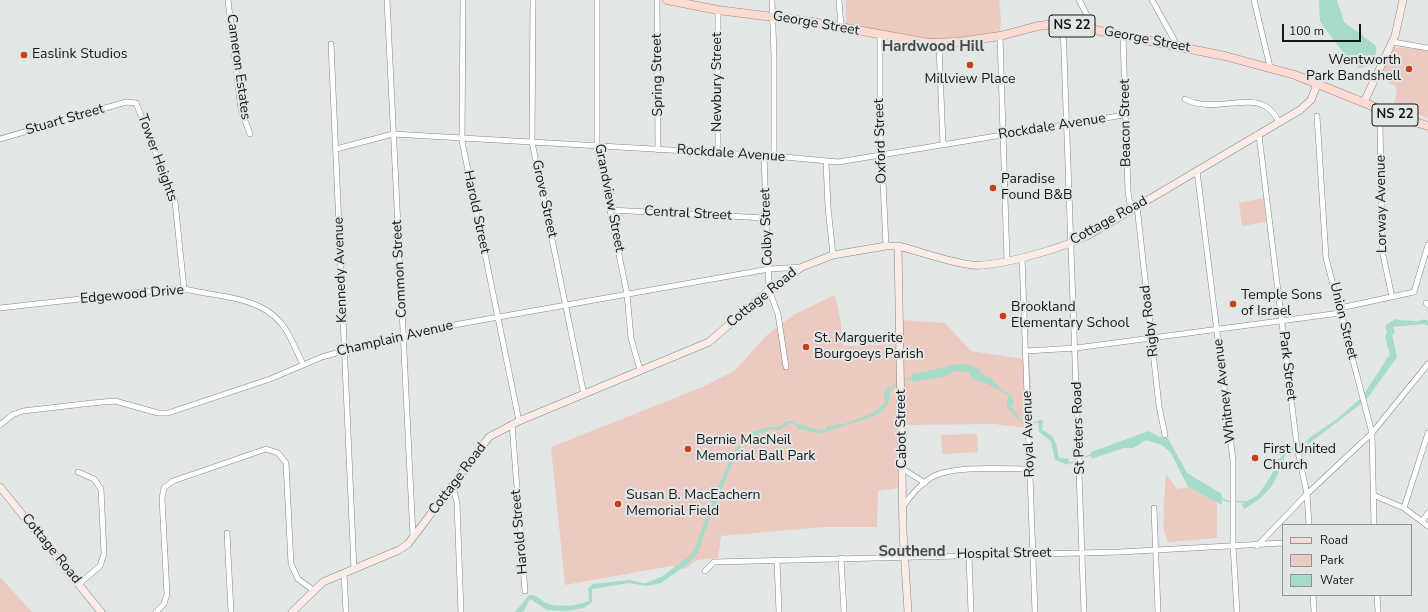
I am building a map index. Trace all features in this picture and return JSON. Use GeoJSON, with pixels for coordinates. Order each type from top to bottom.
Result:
{"type":"FeatureCollection","features":[{"type":"Feature","properties":{"kind":"main road","name":"George Street"},"geometry":{"type":"LineString","coordinates":[[667,0],[705,4],[718,10],[773,17],[880,36],[939,44],[1000,36],[1038,26],[1056,24],[1095,30],[1178,45],[1270,68],[1318,82],[1408,121],[1428,126]]}},
{"type":"Feature","properties":{"kind":"main road"},"geometry":{"type":"LineString","coordinates":[[1364,102],[1393,42],[1398,27],[1403,0]]}},
{"type":"Feature","properties":{"kind":"main road","name":"Cottage Road"},"geometry":{"type":"LineString","coordinates":[[292,612],[323,582],[399,550],[413,538],[453,488],[489,437],[512,424],[709,342],[769,290],[802,267],[833,255],[886,246],[898,246],[971,264],[995,264],[1070,244],[1259,135],[1306,106],[1311,100],[1318,82]]}},
{"type":"Feature","properties":{"kind":"main road","name":"Cabot Street"},"geometry":{"type":"LineString","coordinates":[[898,246],[905,557],[908,612]]}},
{"type":"Feature","properties":{"kind":"main road","name":"Cottage Road"},"geometry":{"type":"LineString","coordinates":[[0,487],[101,612]]}},
{"type":"Feature","properties":{"kind":"street","name":"Cameron Estates"},"geometry":{"type":"LineString","coordinates":[[228,0],[241,110],[250,134]]}},
{"type":"Feature","properties":{"kind":"street","name":"Common Street"},"geometry":{"type":"LineString","coordinates":[[387,0],[413,538]]}},
{"type":"Feature","properties":{"kind":"street","name":"Harold Street"},"geometry":{"type":"LineString","coordinates":[[463,0],[462,138],[519,421]]}},
{"type":"Feature","properties":{"kind":"street","name":"Grove Street"},"geometry":{"type":"LineString","coordinates":[[533,0],[532,142],[584,394]]}},
{"type":"Feature","properties":{"kind":"street","name":"Grandview Street"},"geometry":{"type":"LineString","coordinates":[[597,0],[597,146],[627,294],[629,330],[640,370]]}},
{"type":"Feature","properties":{"kind":"street","name":"Spring Street"},"geometry":{"type":"LineString","coordinates":[[658,0],[658,150]]}},
{"type":"Feature","properties":{"kind":"street"},"geometry":{"type":"LineString","coordinates":[[772,0],[774,156]]}},
{"type":"Feature","properties":{"kind":"street"},"geometry":{"type":"LineString","coordinates":[[839,0],[841,28]]}},
{"type":"Feature","properties":{"kind":"street"},"geometry":{"type":"LineString","coordinates":[[1079,0],[1095,30]]}},
{"type":"Feature","properties":{"kind":"street"},"geometry":{"type":"LineString","coordinates":[[1152,0],[1178,45]]}},
{"type":"Feature","properties":{"kind":"street"},"geometry":{"type":"LineString","coordinates":[[1254,0],[1270,68]]}},
{"type":"Feature","properties":{"kind":"street","name":"Newbury Street"},"geometry":{"type":"LineString","coordinates":[[718,10],[718,153]]}},
{"type":"Feature","properties":{"kind":"street","name":"St Peters Road"},"geometry":{"type":"LineString","coordinates":[[1063,25],[1070,244],[1076,348],[1084,612]]}},
{"type":"Feature","properties":{"kind":"street","name":"Beacon Street"},"geometry":{"type":"LineString","coordinates":[[1123,35],[1125,82],[1124,115],[1128,192],[1134,208]]}},
{"type":"Feature","properties":{"kind":"street","name":"Oxford Street"},"geometry":{"type":"LineString","coordinates":[[880,36],[881,156],[886,246]]}},
{"type":"Feature","properties":{"kind":"street"},"geometry":{"type":"LineString","coordinates":[[1000,36],[1007,261]]}},
{"type":"Feature","properties":{"kind":"street"},"geometry":{"type":"LineString","coordinates":[[1393,42],[1428,48]]}},
{"type":"Feature","properties":{"kind":"street","name":"Kennedy Avenue"},"geometry":{"type":"LineString","coordinates":[[332,44],[354,569]]}},
{"type":"Feature","properties":{"kind":"street"},"geometry":{"type":"LineString","coordinates":[[939,44],[943,145]]}},
{"type":"Feature","properties":{"kind":"street"},"geometry":{"type":"LineString","coordinates":[[1185,99],[1201,105],[1262,104],[1271,110],[1279,122]]}},
{"type":"Feature","properties":{"kind":"street","name":"Stuart Street"},"geometry":{"type":"LineString","coordinates":[[0,139],[131,102]]}},
{"type":"Feature","properties":{"kind":"street","name":"Tower Heights"},"geometry":{"type":"LineString","coordinates":[[131,102],[136,103],[139,108],[174,201],[184,289]]}},
{"type":"Feature","properties":{"kind":"street","name":"Lorway Avenue"},"geometry":{"type":"LineString","coordinates":[[1383,110],[1380,120],[1382,246],[1392,297]]}},
{"type":"Feature","properties":{"kind":"street","name":"Rockdale Avenue"},"geometry":{"type":"LineString","coordinates":[[336,149],[393,134],[774,156],[826,162],[881,156],[1124,115]]}},
{"type":"Feature","properties":{"kind":"street","name":"Union Street"},"geometry":{"type":"LineString","coordinates":[[1317,116],[1326,254],[1372,433],[1374,524]]}},
{"type":"Feature","properties":{"kind":"street","name":"Park Street"},"geometry":{"type":"LineString","coordinates":[[1259,135],[1297,447],[1307,494],[1309,524]]}},
{"type":"Feature","properties":{"kind":"street","name":"Colby Street"},"geometry":{"type":"LineString","coordinates":[[764,156],[769,290],[778,314],[786,368]]}},
{"type":"Feature","properties":{"kind":"street"},"geometry":{"type":"LineString","coordinates":[[826,162],[828,207],[833,255]]}},
{"type":"Feature","properties":{"kind":"street","name":"Whitney Avenue"},"geometry":{"type":"LineString","coordinates":[[1197,171],[1233,460],[1233,545],[1237,612]]}},
{"type":"Feature","properties":{"kind":"street","name":"Rigby Road"},"geometry":{"type":"LineString","coordinates":[[1134,208],[1152,338],[1159,406],[1165,435]]}},
{"type":"Feature","properties":{"kind":"street","name":"Central Street"},"geometry":{"type":"LineString","coordinates":[[610,210],[766,218]]}},
{"type":"Feature","properties":{"kind":"street"},"geometry":{"type":"LineString","coordinates":[[1026,351],[1076,348],[1282,321],[1340,310],[1414,292],[1428,245]]}},
{"type":"Feature","properties":{"kind":"street","name":"Royal Avenue"},"geometry":{"type":"LineString","coordinates":[[1022,257],[1035,612]]}},
{"type":"Feature","properties":{"kind":"street","name":"Champlain Avenue"},"geometry":{"type":"LineString","coordinates":[[0,425],[12,416],[23,411],[92,402],[121,402],[155,412],[168,413],[270,379],[302,364],[344,350],[403,335],[498,316],[769,269],[802,267]]}},
{"type":"Feature","properties":{"kind":"street","name":"Edgewood Drive"},"geometry":{"type":"LineString","coordinates":[[0,308],[184,289],[254,304],[267,310],[283,325],[302,364]]}},
{"type":"Feature","properties":{"kind":"street"},"geometry":{"type":"LineString","coordinates":[[1257,546],[1307,494],[1372,433],[1428,364]]}},
{"type":"Feature","properties":{"kind":"street"},"geometry":{"type":"LineString","coordinates":[[1423,370],[1428,374]]}},
{"type":"Feature","properties":{"kind":"street","name":"Harold Street"},"geometry":{"type":"LineString","coordinates":[[512,424],[525,591]]}},
{"type":"Feature","properties":{"kind":"street"},"geometry":{"type":"LineString","coordinates":[[1404,508],[1428,433]]}},
{"type":"Feature","properties":{"kind":"street"},"geometry":{"type":"LineString","coordinates":[[156,612],[164,604],[167,594],[162,498],[164,488],[173,481],[266,449],[278,453],[286,463],[291,564],[298,579],[314,590]]}},
{"type":"Feature","properties":{"kind":"street"},"geometry":{"type":"LineString","coordinates":[[903,469],[925,483]]}},
{"type":"Feature","properties":{"kind":"street"},"geometry":{"type":"LineString","coordinates":[[904,505],[925,483],[938,475],[954,471],[1030,469]]}},
{"type":"Feature","properties":{"kind":"street"},"geometry":{"type":"LineString","coordinates":[[78,472],[92,477],[101,489],[104,554],[100,566],[79,584]]}},
{"type":"Feature","properties":{"kind":"street"},"geometry":{"type":"LineString","coordinates":[[453,488],[457,503],[460,612]]}},
{"type":"Feature","properties":{"kind":"street"},"geometry":{"type":"LineString","coordinates":[[1373,495],[1404,508],[1428,526]]}},
{"type":"Feature","properties":{"kind":"street"},"geometry":{"type":"LineString","coordinates":[[1154,508],[1158,612]]}},
{"type":"Feature","properties":{"kind":"street"},"geometry":{"type":"LineString","coordinates":[[1422,521],[1428,513]]}},
{"type":"Feature","properties":{"kind":"street"},"geometry":{"type":"LineString","coordinates":[[227,533],[231,612]]}},
{"type":"Feature","properties":{"kind":"street","name":"Hospital Street"},"geometry":{"type":"LineString","coordinates":[[705,572],[714,562],[1034,552],[1156,550],[1233,545],[1257,546],[1282,543]]}},
{"type":"Feature","properties":{"kind":"street"},"geometry":{"type":"LineString","coordinates":[[969,555],[971,612]]}},
{"type":"Feature","properties":{"kind":"street"},"geometry":{"type":"LineString","coordinates":[[841,558],[844,612]]}},
{"type":"Feature","properties":{"kind":"street"},"geometry":{"type":"LineString","coordinates":[[778,560],[779,612]]}},
{"type":"Feature","properties":{"kind":"street"},"geometry":{"type":"LineString","coordinates":[[344,574],[346,612]]}},
{"type":"Feature","properties":{"kind":"street"},"geometry":{"type":"LineString","coordinates":[[1313,596],[1314,612]]}},
{"type":"Feature","properties":{"kind":"street"},"geometry":{"type":"LineString","coordinates":[[1377,596],[1378,612]]}},
{"type":"Feature","properties":{"kind":"green space"},"geometry":{"type":"Polygon","coordinates":[[[846,0],[999,0],[1001,19],[1000,32],[938,40],[846,24],[846,0]]]}},
{"type":"Feature","properties":{"kind":"green space"},"geometry":{"type":"Polygon","coordinates":[[[1394,47],[1428,50],[1428,118],[1393,105],[1397,93],[1395,85],[1389,84],[1390,80],[1381,75],[1394,47]]]}},
{"type":"Feature","properties":{"kind":"green space"},"geometry":{"type":"Polygon","coordinates":[[[1264,198],[1266,222],[1242,226],[1239,203],[1264,198]]]}},
{"type":"Feature","properties":{"kind":"green space"},"geometry":{"type":"Polygon","coordinates":[[[835,295],[841,323],[843,346],[901,344],[902,320],[945,323],[971,351],[1030,360],[1033,429],[994,424],[906,425],[906,487],[878,491],[877,527],[825,527],[721,536],[718,558],[697,560],[685,569],[671,566],[565,585],[551,447],[705,386],[735,370],[766,336],[793,315],[835,295]]]}},
{"type":"Feature","properties":{"kind":"green space"},"geometry":{"type":"Polygon","coordinates":[[[977,434],[978,452],[942,454],[941,435],[977,434]]]}},
{"type":"Feature","properties":{"kind":"green space"},"geometry":{"type":"Polygon","coordinates":[[[1166,474],[1177,489],[1188,487],[1217,502],[1217,538],[1168,542],[1163,527],[1166,474]]]}},
{"type":"Feature","properties":{"kind":"green space"},"geometry":{"type":"Polygon","coordinates":[[[0,577],[32,612],[0,612],[0,577]]]}},
{"type":"Feature","properties":{"kind":"water"},"geometry":{"type":"Polygon","coordinates":[[[1319,0],[1337,0],[1344,22],[1375,45],[1376,53],[1370,63],[1359,68],[1346,56],[1320,21],[1319,0]]]}},
{"type":"Feature","properties":{"kind":"water"},"geometry":{"type":"Polygon","coordinates":[[[1395,319],[1415,323],[1420,320],[1425,320],[1428,321],[1428,326],[1424,324],[1393,327],[1395,333],[1392,335],[1397,357],[1366,400],[1364,394],[1390,354],[1385,338],[1387,332],[1385,326],[1395,319]]]}},
{"type":"Feature","properties":{"kind":"water"},"geometry":{"type":"Polygon","coordinates":[[[962,364],[980,369],[980,373],[991,378],[1004,392],[1009,393],[1014,402],[1011,406],[1018,416],[1019,421],[1006,405],[1009,396],[988,384],[973,379],[969,372],[955,371],[943,377],[912,382],[912,374],[962,364]]]}},
{"type":"Feature","properties":{"kind":"water"},"geometry":{"type":"Polygon","coordinates":[[[888,385],[890,395],[888,403],[878,414],[871,417],[822,433],[798,429],[794,423],[787,423],[780,429],[769,429],[757,433],[739,448],[711,515],[698,553],[688,564],[661,583],[646,586],[629,583],[592,589],[592,602],[584,608],[566,611],[547,610],[530,599],[523,612],[515,612],[529,595],[536,596],[548,604],[568,606],[589,601],[588,588],[593,584],[630,580],[647,584],[659,579],[693,553],[733,453],[739,444],[752,432],[768,427],[779,427],[787,421],[795,421],[799,425],[805,425],[808,429],[825,430],[827,427],[848,423],[874,412],[885,405],[884,395],[888,385]]]}},
{"type":"Feature","properties":{"kind":"water"},"geometry":{"type":"Polygon","coordinates":[[[1361,398],[1362,403],[1307,445],[1308,439],[1337,419],[1361,398]]]}},
{"type":"Feature","properties":{"kind":"water"},"geometry":{"type":"Polygon","coordinates":[[[1038,420],[1043,420],[1042,430],[1051,435],[1055,441],[1059,458],[1069,459],[1068,465],[1055,460],[1051,441],[1039,432],[1038,420]]]}},
{"type":"Feature","properties":{"kind":"water"},"geometry":{"type":"Polygon","coordinates":[[[1149,431],[1159,437],[1168,438],[1187,473],[1222,494],[1222,505],[1188,487],[1171,453],[1162,445],[1146,440],[1133,448],[1124,448],[1091,459],[1091,452],[1149,431]]]}},
{"type":"Feature","properties":{"kind":"water"},"geometry":{"type":"Polygon","coordinates":[[[1287,451],[1276,478],[1268,491],[1244,509],[1242,504],[1258,495],[1271,476],[1277,461],[1287,451]]]}},
{"type":"Feature","properties":{"kind":"waterway"},"geometry":{"type":"LineString","coordinates":[[1405,321],[1417,322]]}},
{"type":"Feature","properties":{"kind":"waterway"},"geometry":{"type":"LineString","coordinates":[[948,366],[956,365]]}},
{"type":"Feature","properties":{"kind":"waterway"},"geometry":{"type":"LineString","coordinates":[[902,380],[912,378]]}},
{"type":"Feature","properties":{"kind":"waterway"},"geometry":{"type":"LineString","coordinates":[[890,391],[898,380]]}},
{"type":"Feature","properties":{"kind":"waterway"},"geometry":{"type":"LineString","coordinates":[[876,412],[885,404]]}},
{"type":"Feature","properties":{"kind":"waterway"},"geometry":{"type":"LineString","coordinates":[[1007,405],[1011,411]]}},
{"type":"Feature","properties":{"kind":"waterway"},"geometry":{"type":"LineString","coordinates":[[1018,418],[1023,423],[1026,423]]}},
{"type":"Feature","properties":{"kind":"waterway"},"geometry":{"type":"LineString","coordinates":[[774,429],[780,429],[790,422]]}},
{"type":"Feature","properties":{"kind":"waterway"},"geometry":{"type":"LineString","coordinates":[[1030,423],[1040,422]]}},
{"type":"Feature","properties":{"kind":"waterway"},"geometry":{"type":"LineString","coordinates":[[827,429],[827,427],[841,425]]}},
{"type":"Feature","properties":{"kind":"waterway"},"geometry":{"type":"LineString","coordinates":[[806,427],[816,430]]}},
{"type":"Feature","properties":{"kind":"waterway"},"geometry":{"type":"LineString","coordinates":[[755,435],[770,429]]}},
{"type":"Feature","properties":{"kind":"waterway"},"geometry":{"type":"LineString","coordinates":[[1299,445],[1310,440]]}},
{"type":"Feature","properties":{"kind":"waterway"},"geometry":{"type":"LineString","coordinates":[[1286,452],[1295,447]]}},
{"type":"Feature","properties":{"kind":"waterway"},"geometry":{"type":"LineString","coordinates":[[1068,462],[1071,463],[1093,454]]}},
{"type":"Feature","properties":{"kind":"waterway"},"geometry":{"type":"LineString","coordinates":[[713,502],[727,469]]}},
{"type":"Feature","properties":{"kind":"waterway"},"geometry":{"type":"LineString","coordinates":[[1221,498],[1226,501],[1246,502]]}},
{"type":"Feature","properties":{"kind":"waterway"},"geometry":{"type":"LineString","coordinates":[[691,556],[695,549]]}},
{"type":"Feature","properties":{"kind":"waterway"},"geometry":{"type":"LineString","coordinates":[[646,584],[663,577]]}},
{"type":"Feature","properties":{"kind":"place","name":"Easlink Studios"},"geometry":{"type":"Point","coordinates":[24,55]}},
{"type":"Feature","properties":{"kind":"place","name":"Millview Place"},"geometry":{"type":"Point","coordinates":[970,65]}},
{"type":"Feature","properties":{"kind":"place","name":"Wentworth Park Bandshell"},"geometry":{"type":"Point","coordinates":[1409,69]}},
{"type":"Feature","properties":{"kind":"place","name":"Paradise Found B&B"},"geometry":{"type":"Point","coordinates":[993,188]}},
{"type":"Feature","properties":{"kind":"place","name":"Temple Sons of Israel"},"geometry":{"type":"Point","coordinates":[1233,304]}},
{"type":"Feature","properties":{"kind":"place","name":"Brookland Elementary School"},"geometry":{"type":"Point","coordinates":[1003,316]}},
{"type":"Feature","properties":{"kind":"place","name":"St. Marguerite Bourgoeys Parish"},"geometry":{"type":"Point","coordinates":[806,347]}},
{"type":"Feature","properties":{"kind":"place","name":"Bernie MacNeil Memorial Ball Park"},"geometry":{"type":"Point","coordinates":[688,449]}},
{"type":"Feature","properties":{"kind":"place","name":"First United Church"},"geometry":{"type":"Point","coordinates":[1255,458]}},
{"type":"Feature","properties":{"kind":"place","name":"Susan B. MacEachern Memorial Field"},"geometry":{"type":"Point","coordinates":[618,504]}},
{"type":"Feature","properties":{"kind":"district","name":"Hardwood Hill"},"geometry":{"type":"Point","coordinates":[933,47]}},
{"type":"Feature","properties":{"kind":"district","name":"Southend"},"geometry":{"type":"Point","coordinates":[912,552]}}]}
